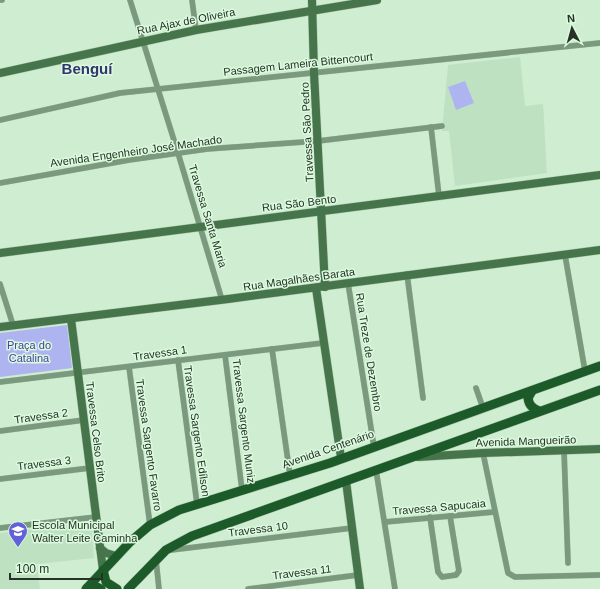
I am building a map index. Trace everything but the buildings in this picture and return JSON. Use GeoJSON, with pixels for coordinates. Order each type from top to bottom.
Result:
{"type":"FeatureCollection","features":[{"type":"Feature","properties":{"kind":"main road","name":"Avenida Centenário"},"geometry":{"type":"LineString","coordinates":[[86,588],[116,556],[150,526],[166,516],[197,504],[374,447],[600,366]]}},
{"type":"Feature","properties":{"kind":"main road"},"geometry":{"type":"LineString","coordinates":[[127,588],[166,550],[209,529],[456,442],[523,416],[600,390]]}},
{"type":"Feature","properties":{"kind":"main road"},"geometry":{"type":"LineString","coordinates":[[532,391],[528,398],[528,403],[539,411]]}},
{"type":"Feature","properties":{"kind":"main road"},"geometry":{"type":"LineString","coordinates":[[514,397],[521,400],[524,405],[526,410],[523,416]]}},
{"type":"Feature","properties":{"kind":"main road"},"geometry":{"type":"LineString","coordinates":[[103,570],[106,582],[114,589],[117,589]]}},
{"type":"Feature","properties":{"kind":"main road"},"geometry":{"type":"LineString","coordinates":[[86,588],[95,586],[101,589]]}},
{"type":"Feature","properties":{"kind":"street","name":"Travessa Santa Maria"},"geometry":{"type":"LineString","coordinates":[[130,0],[201,227],[222,300]]}},
{"type":"Feature","properties":{"kind":"street"},"geometry":{"type":"LineString","coordinates":[[192,0],[196,30]]}},
{"type":"Feature","properties":{"kind":"street","name":"Travessa São Pedro"},"geometry":{"type":"LineString","coordinates":[[312,0],[314,73],[323,211],[325,287]]}},
{"type":"Feature","properties":{"kind":"street","name":"Rua Ajax de Oliveira"},"geometry":{"type":"LineString","coordinates":[[0,73],[196,30],[377,0]]}},
{"type":"Feature","properties":{"kind":"street","name":"Passagem Lameira Bittencourt"},"geometry":{"type":"LineString","coordinates":[[0,120],[120,93],[600,43]]}},
{"type":"Feature","properties":{"kind":"street","name":"Avenida Engenheiro José Machado"},"geometry":{"type":"LineString","coordinates":[[0,183],[178,153],[318,141],[442,126]]}},
{"type":"Feature","properties":{"kind":"street"},"geometry":{"type":"LineString","coordinates":[[431,127],[438,196]]}},
{"type":"Feature","properties":{"kind":"street","name":"Rua São Bento"},"geometry":{"type":"LineString","coordinates":[[0,253],[600,175]]}},
{"type":"Feature","properties":{"kind":"street","name":"Rua Magalhães Barata"},"geometry":{"type":"LineString","coordinates":[[0,327],[325,287],[407,274],[600,250]]}},
{"type":"Feature","properties":{"kind":"street"},"geometry":{"type":"LineString","coordinates":[[564,255],[585,371]]}},
{"type":"Feature","properties":{"kind":"street"},"geometry":{"type":"LineString","coordinates":[[407,274],[423,398]]}},
{"type":"Feature","properties":{"kind":"street","name":"Rua Treze de Dezembro"},"geometry":{"type":"LineString","coordinates":[[348,283],[374,447]]}},
{"type":"Feature","properties":{"kind":"street"},"geometry":{"type":"LineString","coordinates":[[0,284],[13,325]]}},
{"type":"Feature","properties":{"kind":"street"},"geometry":{"type":"LineString","coordinates":[[316,288],[341,458]]}},
{"type":"Feature","properties":{"kind":"street","name":"Travessa Celso Brito"},"geometry":{"type":"LineString","coordinates":[[71,319],[103,570]]}},
{"type":"Feature","properties":{"kind":"street","name":"Travessa 1"},"geometry":{"type":"LineString","coordinates":[[0,382],[323,343]]}},
{"type":"Feature","properties":{"kind":"street"},"geometry":{"type":"LineString","coordinates":[[272,349],[290,475]]}},
{"type":"Feature","properties":{"kind":"street","name":"Travessa Sargento Muniz"},"geometry":{"type":"LineString","coordinates":[[225,355],[242,490]]}},
{"type":"Feature","properties":{"kind":"street","name":"Travessa Sargento Edílson"},"geometry":{"type":"LineString","coordinates":[[178,360],[197,504]]}},
{"type":"Feature","properties":{"kind":"street","name":"Travessa Sargento Favarro"},"geometry":{"type":"LineString","coordinates":[[129,367],[150,526]]}},
{"type":"Feature","properties":{"kind":"street"},"geometry":{"type":"LineString","coordinates":[[476,388],[483,408]]}},
{"type":"Feature","properties":{"kind":"street","name":"Travessa 2"},"geometry":{"type":"LineString","coordinates":[[0,431],[84,420]]}},
{"type":"Feature","properties":{"kind":"street"},"geometry":{"type":"LineString","coordinates":[[454,455],[451,453],[450,448],[456,442]]}},
{"type":"Feature","properties":{"kind":"street","name":"Avenida Mangueirão"},"geometry":{"type":"LineString","coordinates":[[413,457],[600,449]]}},
{"type":"Feature","properties":{"kind":"street"},"geometry":{"type":"LineString","coordinates":[[564,450],[568,563]]}},
{"type":"Feature","properties":{"kind":"street"},"geometry":{"type":"LineString","coordinates":[[483,453],[506,569],[510,575],[515,577],[600,575]]}},
{"type":"Feature","properties":{"kind":"street","name":"Travessa 3"},"geometry":{"type":"LineString","coordinates":[[0,479],[90,468]]}},
{"type":"Feature","properties":{"kind":"street"},"geometry":{"type":"LineString","coordinates":[[376,470],[395,589]]}},
{"type":"Feature","properties":{"kind":"street"},"geometry":{"type":"LineString","coordinates":[[346,481],[360,589]]}},
{"type":"Feature","properties":{"kind":"street","name":"Travessa Sapucaia"},"geometry":{"type":"LineString","coordinates":[[385,522],[494,512]]}},
{"type":"Feature","properties":{"kind":"street"},"geometry":{"type":"LineString","coordinates":[[430,517],[438,572],[442,577],[456,575],[459,570],[450,516]]}},
{"type":"Feature","properties":{"kind":"street"},"geometry":{"type":"LineString","coordinates":[[0,528],[96,517]]}},
{"type":"Feature","properties":{"kind":"street","name":"Travessa 10"},"geometry":{"type":"LineString","coordinates":[[166,550],[352,528]]}},
{"type":"Feature","properties":{"kind":"street"},"geometry":{"type":"LineString","coordinates":[[100,548],[106,553],[116,556]]}},
{"type":"Feature","properties":{"kind":"street"},"geometry":{"type":"LineString","coordinates":[[156,559],[159,589]]}},
{"type":"Feature","properties":{"kind":"street","name":"Travessa 11"},"geometry":{"type":"LineString","coordinates":[[248,589],[358,575]]}},
{"type":"Feature","properties":{"kind":"shaded area"},"geometry":{"type":"Polygon","coordinates":[[[520,57],[525,106],[543,104],[547,173],[455,186],[449,131],[442,131],[448,65],[520,57]]]}},
{"type":"Feature","properties":{"kind":"shaded area"},"geometry":{"type":"Polygon","coordinates":[[[72,525],[76,527],[91,525],[94,558],[37,564],[40,589],[0,589],[0,533],[72,525]]]}},
{"type":"Feature","properties":{"kind":"green space"},"geometry":{"type":"Polygon","coordinates":[[[465,81],[474,103],[456,110],[448,87],[465,81]]]}},
{"type":"Feature","properties":{"kind":"green space","name":"Praça do Catalina"},"geometry":{"type":"Polygon","coordinates":[[[67,325],[72,368],[0,377],[0,333],[67,325]]]}},
{"type":"Feature","properties":{"kind":"place","name":"Escola Municipal Walter Leite Caminha"},"geometry":{"type":"Point","coordinates":[18,548]}},
{"type":"Feature","properties":{"kind":"district","name":"Benguí"},"geometry":{"type":"Point","coordinates":[87,68]}}]}
